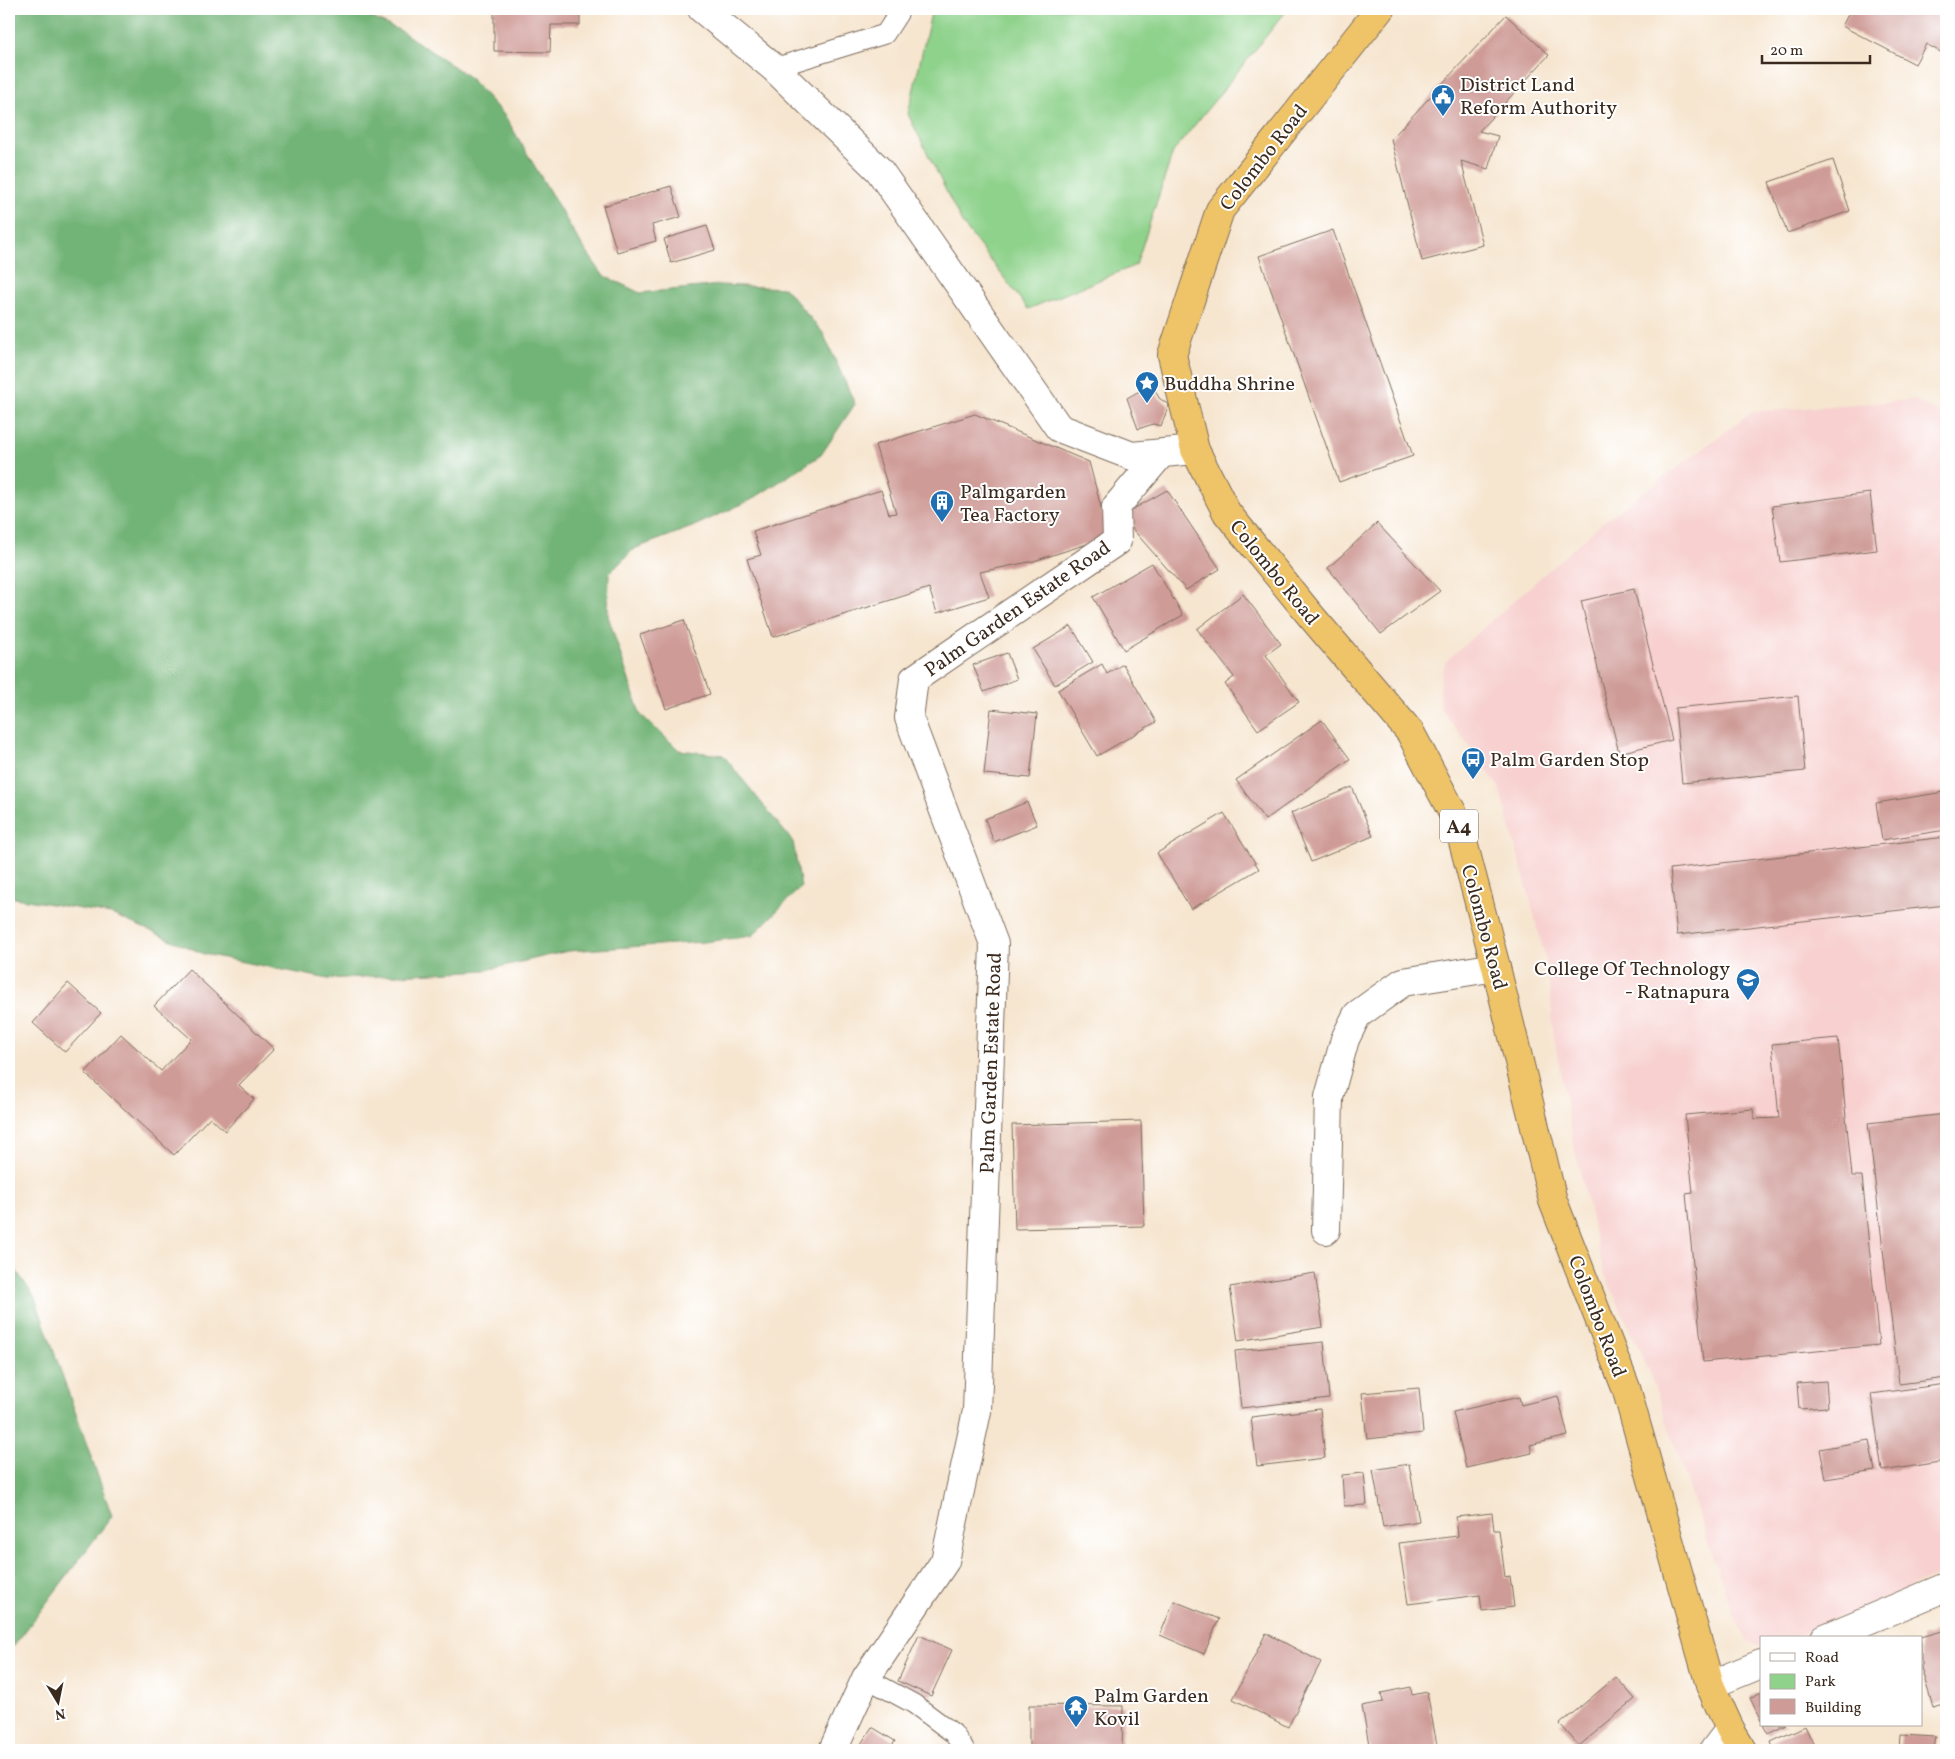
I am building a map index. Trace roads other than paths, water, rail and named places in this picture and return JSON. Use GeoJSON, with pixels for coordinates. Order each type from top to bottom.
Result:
{"type":"FeatureCollection","features":[{"type":"Feature","properties":{"kind":"highway","name":"Colombo Road"},"geometry":{"type":"LineString","coordinates":[[1380,9],[1220,210],[1172,355],[1195,450],[1227,513],[1311,616],[1410,732],[1458,823],[1496,967],[1553,1201],[1626,1388],[1710,1685],[1729,1743]]}},
{"type":"Feature","properties":{"kind":"street"},"geometry":{"type":"LineString","coordinates":[[702,9],[774,68],[879,170],[1059,428],[1132,456],[1160,455],[1195,450]]}},
{"type":"Feature","properties":{"kind":"street","name":"Palm Garden Estate Road"},"geometry":{"type":"LineString","coordinates":[[833,1750],[866,1678],[945,1561],[977,1411],[994,944],[909,718],[914,679],[1117,540],[1116,508],[1160,455]]}},
{"type":"Feature","properties":{"kind":"street"},"geometry":{"type":"LineString","coordinates":[[1326,1230],[1328,1097],[1346,1039],[1357,1015],[1403,982],[1496,967]]}},
{"type":"Feature","properties":{"kind":"street"},"geometry":{"type":"LineString","coordinates":[[1830,1636],[1946,1587]]}},
{"type":"Feature","properties":{"kind":"street"},"geometry":{"type":"LineString","coordinates":[[1710,1685],[1760,1664]]}},
{"type":"Feature","properties":{"kind":"lane"},"geometry":{"type":"LineString","coordinates":[[774,68],[885,34],[898,14],[899,9]]}},
{"type":"Feature","properties":{"kind":"lane"},"geometry":{"type":"LineString","coordinates":[[866,1678],[914,1704],[953,1733],[965,1750]]}},
{"type":"Feature","properties":{"kind":"place","name":"District Land Reform Authority"},"geometry":{"type":"Point","coordinates":[1443,117]}},
{"type":"Feature","properties":{"kind":"place","name":"Buddha Shrine"},"geometry":{"type":"Point","coordinates":[1147,404]}},
{"type":"Feature","properties":{"kind":"place","name":"Palmgarden Tea Factory"},"geometry":{"type":"Point","coordinates":[942,523]}},
{"type":"Feature","properties":{"kind":"place","name":"Palm Garden Stop"},"geometry":{"type":"Point","coordinates":[1473,780]}},
{"type":"Feature","properties":{"kind":"place","name":"College Of Technology - Ratnapura"},"geometry":{"type":"Point","coordinates":[1748,1001]}},
{"type":"Feature","properties":{"kind":"place","name":"Palm Garden Kovil"},"geometry":{"type":"Point","coordinates":[1076,1728]}}]}
